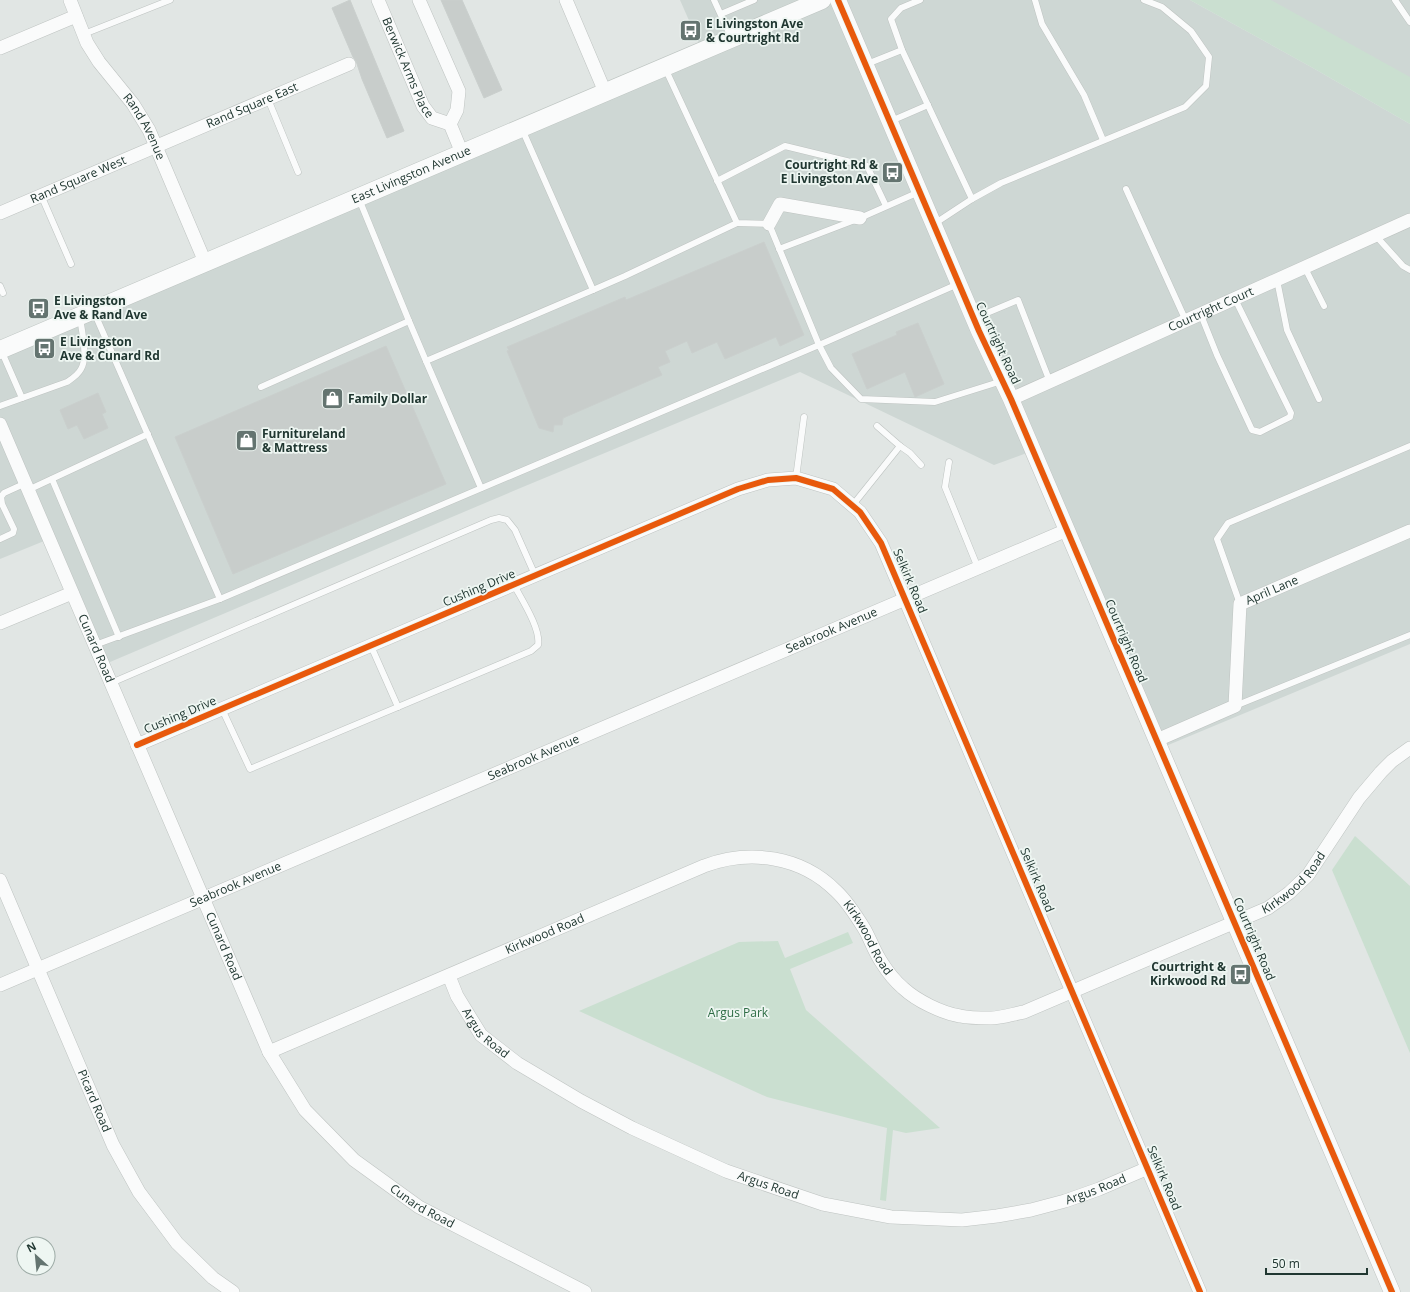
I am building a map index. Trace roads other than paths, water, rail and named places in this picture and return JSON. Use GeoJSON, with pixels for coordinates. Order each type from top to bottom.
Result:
{"type":"FeatureCollection","features":[{"type":"Feature","properties":{"kind":"main road","name":"East Livingston Avenue"},"geometry":{"type":"LineString","coordinates":[[1,350],[813,2]]}},
{"type":"Feature","properties":{"kind":"street","name":"Rand Avenue"},"geometry":{"type":"LineString","coordinates":[[70,0],[84,34],[99,62],[141,116],[156,146],[205,262]]}},
{"type":"Feature","properties":{"kind":"street","name":"Berwick Arms Place"},"geometry":{"type":"LineString","coordinates":[[378,0],[423,106],[432,118],[450,124]]}},
{"type":"Feature","properties":{"kind":"street","name":"Berwick Arms Place"},"geometry":{"type":"LineString","coordinates":[[419,0],[459,91],[457,110],[450,124],[462,153]]}},
{"type":"Feature","properties":{"kind":"street"},"geometry":{"type":"LineString","coordinates":[[566,0],[605,92]]}},
{"type":"Feature","properties":{"kind":"street","name":"Courtright Road"},"geometry":{"type":"LineString","coordinates":[[838,0],[973,318],[1011,399],[1392,1292]]}},
{"type":"Feature","properties":{"kind":"street"},"geometry":{"type":"LineString","coordinates":[[0,48],[76,16]]}},
{"type":"Feature","properties":{"kind":"street","name":"Rand Square East"},"geometry":{"type":"LineString","coordinates":[[156,146],[349,64]]}},
{"type":"Feature","properties":{"kind":"street","name":"Rand Square West"},"geometry":{"type":"LineString","coordinates":[[0,213],[156,146]]}},
{"type":"Feature","properties":{"kind":"street"},"geometry":{"type":"LineString","coordinates":[[769,224],[780,204],[860,218]]}},
{"type":"Feature","properties":{"kind":"street","name":"Courtright Court"},"geometry":{"type":"LineString","coordinates":[[1011,399],[1410,220]]}},
{"type":"Feature","properties":{"kind":"street","name":"Cunard Road"},"geometry":{"type":"LineString","coordinates":[[0,424],[269,1052],[305,1110],[354,1160],[419,1207],[585,1292]]}},
{"type":"Feature","properties":{"kind":"street","name":"Cushing Drive"},"geometry":{"type":"LineString","coordinates":[[137,745],[738,489],[768,480],[796,478],[833,489]]}},
{"type":"Feature","properties":{"kind":"street","name":"Selkirk Road"},"geometry":{"type":"LineString","coordinates":[[833,489],[860,512],[881,543],[1200,1292]]}},
{"type":"Feature","properties":{"kind":"street","name":"Seabrook Avenue"},"geometry":{"type":"LineString","coordinates":[[0,985],[1067,530]]}},
{"type":"Feature","properties":{"kind":"street","name":"April Lane"},"geometry":{"type":"LineString","coordinates":[[1234,706],[1240,604],[1410,532]]}},
{"type":"Feature","properties":{"kind":"street"},"geometry":{"type":"LineString","coordinates":[[0,623],[72,593]]}},
{"type":"Feature","properties":{"kind":"street"},"geometry":{"type":"LineString","coordinates":[[1157,740],[1234,706]]}},
{"type":"Feature","properties":{"kind":"street","name":"Kirkwood Road"},"geometry":{"type":"LineString","coordinates":[[269,1052],[704,866],[720,860],[751,857],[781,860],[798,865],[812,872],[826,882],[848,904],[866,931],[882,963],[903,988],[930,1006],[960,1016],[992,1018],[1024,1012],[1268,908],[1289,893],[1308,875],[1359,798],[1392,761],[1410,748]]}},
{"type":"Feature","properties":{"kind":"street","name":"Picard Road"},"geometry":{"type":"LineString","coordinates":[[0,880],[113,1145],[139,1192],[177,1243],[213,1278],[233,1292]]}},
{"type":"Feature","properties":{"kind":"street","name":"Argus Road"},"geometry":{"type":"LineString","coordinates":[[449,976],[457,996],[481,1035],[517,1063],[581,1101],[632,1128],[726,1170],[823,1204],[891,1217],[962,1220],[990,1217],[1031,1210],[1066,1201],[1148,1168]]}},
{"type":"Feature","properties":{"kind":"lane"},"geometry":{"type":"LineString","coordinates":[[84,34],[170,0]]}},
{"type":"Feature","properties":{"kind":"lane"},"geometry":{"type":"LineString","coordinates":[[714,0],[731,38]]}},
{"type":"Feature","properties":{"kind":"lane"},"geometry":{"type":"LineString","coordinates":[[721,14],[754,0]]}},
{"type":"Feature","properties":{"kind":"lane"},"geometry":{"type":"LineString","coordinates":[[920,0],[901,8],[891,19],[902,50],[972,199]]}},
{"type":"Feature","properties":{"kind":"lane"},"geometry":{"type":"LineString","coordinates":[[1034,0],[1042,24],[1084,95],[1103,140]]}},
{"type":"Feature","properties":{"kind":"lane"},"geometry":{"type":"LineString","coordinates":[[933,224],[1000,183],[1185,107],[1206,86],[1209,58],[1191,31],[1162,7],[1144,0]]}},
{"type":"Feature","properties":{"kind":"lane"},"geometry":{"type":"LineString","coordinates":[[1395,0],[1410,22]]}},
{"type":"Feature","properties":{"kind":"lane"},"geometry":{"type":"LineString","coordinates":[[865,65],[902,50]]}},
{"type":"Feature","properties":{"kind":"lane"},"geometry":{"type":"LineString","coordinates":[[664,67],[737,224]]}},
{"type":"Feature","properties":{"kind":"lane"},"geometry":{"type":"LineString","coordinates":[[268,99],[298,172]]}},
{"type":"Feature","properties":{"kind":"lane"},"geometry":{"type":"LineString","coordinates":[[889,121],[928,105]]}},
{"type":"Feature","properties":{"kind":"lane"},"geometry":{"type":"LineString","coordinates":[[521,128],[593,290]]}},
{"type":"Feature","properties":{"kind":"lane"},"geometry":{"type":"LineString","coordinates":[[717,180],[785,146],[867,166],[886,206]]}},
{"type":"Feature","properties":{"kind":"lane"},"geometry":{"type":"LineString","coordinates":[[1126,189],[1186,321]]}},
{"type":"Feature","properties":{"kind":"lane"},"geometry":{"type":"LineString","coordinates":[[779,249],[860,218],[920,192]]}},
{"type":"Feature","properties":{"kind":"lane"},"geometry":{"type":"LineString","coordinates":[[42,195],[71,264]]}},
{"type":"Feature","properties":{"kind":"lane"},"geometry":{"type":"LineString","coordinates":[[358,197],[426,361],[482,488]]}},
{"type":"Feature","properties":{"kind":"lane"},"geometry":{"type":"LineString","coordinates":[[426,361],[625,276],[737,224],[769,224],[819,345],[831,368],[861,399],[935,402],[1002,381]]}},
{"type":"Feature","properties":{"kind":"lane"},"geometry":{"type":"LineString","coordinates":[[1376,236],[1403,266],[1410,270]]}},
{"type":"Feature","properties":{"kind":"lane"},"geometry":{"type":"LineString","coordinates":[[1305,268],[1324,306]]}},
{"type":"Feature","properties":{"kind":"lane"},"geometry":{"type":"LineString","coordinates":[[1277,280],[1287,330],[1319,399]]}},
{"type":"Feature","properties":{"kind":"lane"},"geometry":{"type":"LineString","coordinates":[[95,646],[220,598],[819,345],[959,284]]}},
{"type":"Feature","properties":{"kind":"lane"},"geometry":{"type":"LineString","coordinates":[[0,286],[3,293]]}},
{"type":"Feature","properties":{"kind":"lane"},"geometry":{"type":"LineString","coordinates":[[1200,315],[1252,430],[1260,432],[1290,417],[1292,413],[1235,299]]}},
{"type":"Feature","properties":{"kind":"lane"},"geometry":{"type":"LineString","coordinates":[[973,318],[1018,300],[1050,382]]}},
{"type":"Feature","properties":{"kind":"lane"},"geometry":{"type":"LineString","coordinates":[[0,406],[67,382],[75,376],[82,368],[86,313]]}},
{"type":"Feature","properties":{"kind":"lane"},"geometry":{"type":"LineString","coordinates":[[86,313],[148,434],[220,598]]}},
{"type":"Feature","properties":{"kind":"lane"},"geometry":{"type":"LineString","coordinates":[[261,387],[409,320]]}},
{"type":"Feature","properties":{"kind":"lane"},"geometry":{"type":"LineString","coordinates":[[1,350],[22,398]]}},
{"type":"Feature","properties":{"kind":"lane"},"geometry":{"type":"LineString","coordinates":[[796,478],[804,417]]}},
{"type":"Feature","properties":{"kind":"lane"},"geometry":{"type":"LineString","coordinates":[[878,426],[900,446],[910,452],[921,465]]}},
{"type":"Feature","properties":{"kind":"lane"},"geometry":{"type":"LineString","coordinates":[[0,539],[13,533],[14,529],[1,504],[1,497],[4,493],[52,479],[148,434]]}},
{"type":"Feature","properties":{"kind":"lane"},"geometry":{"type":"LineString","coordinates":[[852,506],[900,446]]}},
{"type":"Feature","properties":{"kind":"lane"},"geometry":{"type":"LineString","coordinates":[[1240,604],[1217,539],[1228,523],[1410,446]]}},
{"type":"Feature","properties":{"kind":"lane"},"geometry":{"type":"LineString","coordinates":[[949,462],[945,487],[978,568]]}},
{"type":"Feature","properties":{"kind":"lane"},"geometry":{"type":"LineString","coordinates":[[52,479],[119,636]]}},
{"type":"Feature","properties":{"kind":"lane"},"geometry":{"type":"LineString","coordinates":[[111,683],[490,520],[499,518],[507,520],[514,530],[535,576]]}},
{"type":"Feature","properties":{"kind":"lane"},"geometry":{"type":"LineString","coordinates":[[222,709],[250,769],[531,651],[538,645],[540,638],[514,585]]}},
{"type":"Feature","properties":{"kind":"lane"},"geometry":{"type":"LineString","coordinates":[[1234,706],[1410,635]]}},
{"type":"Feature","properties":{"kind":"lane"},"geometry":{"type":"LineString","coordinates":[[371,646],[398,707]]}},
{"type":"Feature","properties":{"kind":"place","name":"E Livingston Ave & Courtright Rd"},"geometry":{"type":"Point","coordinates":[690,31]}},
{"type":"Feature","properties":{"kind":"place","name":"Courtright Rd & E Livingston Ave"},"geometry":{"type":"Point","coordinates":[893,172]}},
{"type":"Feature","properties":{"kind":"place","name":"E Livingston Ave & Rand Ave"},"geometry":{"type":"Point","coordinates":[39,308]}},
{"type":"Feature","properties":{"kind":"place","name":"E Livingston Ave & Cunard Rd"},"geometry":{"type":"Point","coordinates":[45,349]}},
{"type":"Feature","properties":{"kind":"place","name":"Family Dollar"},"geometry":{"type":"Point","coordinates":[333,399]}},
{"type":"Feature","properties":{"kind":"place","name":"Furnitureland & Mattress"},"geometry":{"type":"Point","coordinates":[247,441]}},
{"type":"Feature","properties":{"kind":"place","name":"Courtright & Kirkwood Rd"},"geometry":{"type":"Point","coordinates":[1241,974]}},
{"type":"Feature","properties":{"kind":"park label","name":"Argus Park"},"geometry":{"type":"Point","coordinates":[738,1013]}}]}
